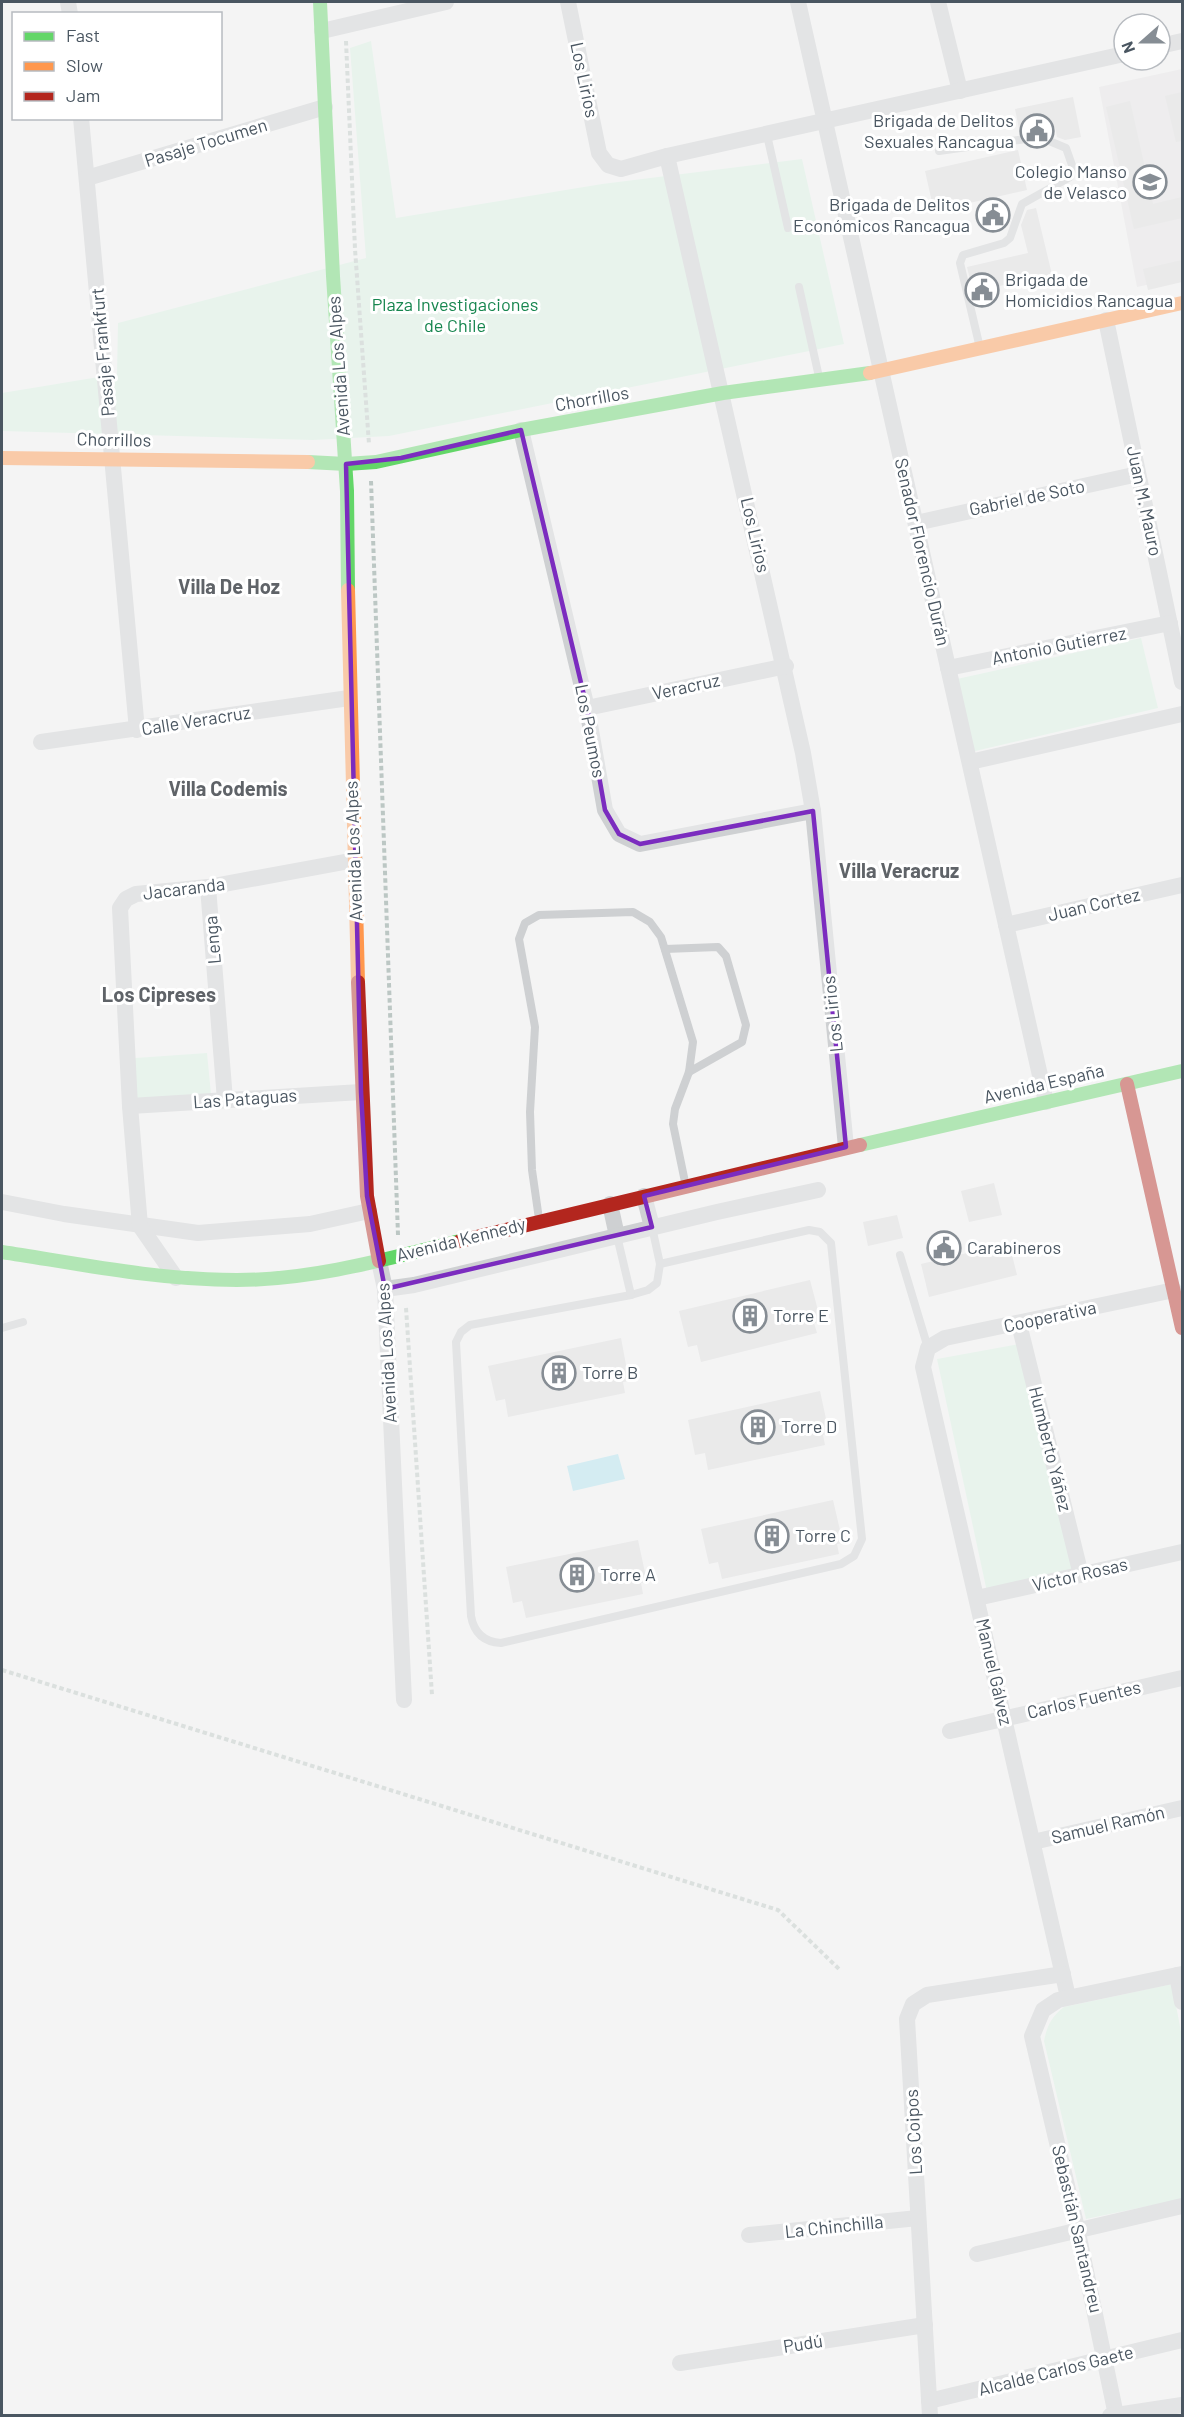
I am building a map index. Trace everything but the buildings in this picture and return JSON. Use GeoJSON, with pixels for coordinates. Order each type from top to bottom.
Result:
{"type":"FeatureCollection","features":[{"type":"Feature","properties":{"kind":"street","name":"Avenida Los Alpes"},"geometry":{"type":"LineString","coordinates":[[320,2],[346,464],[361,1092],[369,1211],[379,1261],[393,1288],[404,1700]]}},
{"type":"Feature","properties":{"kind":"street"},"geometry":{"type":"LineString","coordinates":[[322,31],[446,2]]}},
{"type":"Feature","properties":{"kind":"street","name":"Los Lirios"},"geometry":{"type":"LineString","coordinates":[[568,2],[599,153],[608,165],[621,169],[667,156],[786,666],[813,811],[846,1148]]}},
{"type":"Feature","properties":{"kind":"street","name":"Senador Florencio Durán"},"geometry":{"type":"LineString","coordinates":[[798,2],[1046,1102]]}},
{"type":"Feature","properties":{"kind":"street"},"geometry":{"type":"LineString","coordinates":[[938,2],[960,91]]}},
{"type":"Feature","properties":{"kind":"street"},"geometry":{"type":"LineString","coordinates":[[667,156],[1112,57]]}},
{"type":"Feature","properties":{"kind":"street","name":"Pasaje Tocumen"},"geometry":{"type":"LineString","coordinates":[[87,178],[325,107]]}},
{"type":"Feature","properties":{"kind":"street","name":"Pasaje Frankfurt"},"geometry":{"type":"LineString","coordinates":[[81,120],[137,730]]}},
{"type":"Feature","properties":{"kind":"street","name":"Chorrillos"},"geometry":{"type":"LineString","coordinates":[[2,458],[370,463],[521,430],[723,393],[882,370],[1182,303]]}},
{"type":"Feature","properties":{"kind":"street","name":"Juan M. Mauro"},"geometry":{"type":"LineString","coordinates":[[1106,320],[1182,682]]}},
{"type":"Feature","properties":{"kind":"street","name":"Los Peumos"},"geometry":{"type":"LineString","coordinates":[[521,430],[587,708],[604,810],[619,834],[640,844],[813,811]]}},
{"type":"Feature","properties":{"kind":"street","name":"Gabriel de Soto"},"geometry":{"type":"LineString","coordinates":[[916,523],[1138,474]]}},
{"type":"Feature","properties":{"kind":"street","name":"Antonio Gutierrez"},"geometry":{"type":"LineString","coordinates":[[948,668],[1170,623]]}},
{"type":"Feature","properties":{"kind":"street","name":"Veracruz"},"geometry":{"type":"LineString","coordinates":[[587,708],[786,666]]}},
{"type":"Feature","properties":{"kind":"street","name":"Calle Veracruz"},"geometry":{"type":"LineString","coordinates":[[41,742],[350,698]]}},
{"type":"Feature","properties":{"kind":"street"},"geometry":{"type":"LineString","coordinates":[[970,762],[1182,714]]}},
{"type":"Feature","properties":{"kind":"street","name":"Jacaranda"},"geometry":{"type":"LineString","coordinates":[[140,1226],[130,1106],[120,908],[126,899],[136,894],[208,887],[354,860]]}},
{"type":"Feature","properties":{"kind":"street","name":"Juan Cortez"},"geometry":{"type":"LineString","coordinates":[[1006,925],[1182,885]]}},
{"type":"Feature","properties":{"kind":"street","name":"Lenga"},"geometry":{"type":"LineString","coordinates":[[208,887],[225,1100]]}},
{"type":"Feature","properties":{"kind":"street","name":"Avenida España"},"geometry":{"type":"LineString","coordinates":[[914,1133],[1182,1071]]}},
{"type":"Feature","properties":{"kind":"street"},"geometry":{"type":"LineString","coordinates":[[1127,1084],[1182,1328]]}},
{"type":"Feature","properties":{"kind":"street","name":"Las Pataguas"},"geometry":{"type":"LineString","coordinates":[[130,1106],[361,1092]]}},
{"type":"Feature","properties":{"kind":"street","name":"Avenida Kennedy"},"geometry":{"type":"LineString","coordinates":[[2,1252],[176,1278],[238,1280],[304,1275],[379,1261],[685,1185],[914,1133]]}},
{"type":"Feature","properties":{"kind":"street","name":"Avenida Kennedy"},"geometry":{"type":"LineString","coordinates":[[393,1288],[818,1190]]}},
{"type":"Feature","properties":{"kind":"street"},"geometry":{"type":"LineString","coordinates":[[644,1196],[652,1227]]}},
{"type":"Feature","properties":{"kind":"street"},"geometry":{"type":"LineString","coordinates":[[2,1202],[140,1226],[198,1233],[310,1224],[369,1211]]}},
{"type":"Feature","properties":{"kind":"street"},"geometry":{"type":"LineString","coordinates":[[610,1204],[617,1236]]}},
{"type":"Feature","properties":{"kind":"street"},"geometry":{"type":"LineString","coordinates":[[140,1226],[176,1278]]}},
{"type":"Feature","properties":{"kind":"street","name":"Cooperativa"},"geometry":{"type":"LineString","coordinates":[[928,1348],[945,1338],[1174,1290]]}},
{"type":"Feature","properties":{"kind":"street","name":"Humberto Yáñez"},"geometry":{"type":"LineString","coordinates":[[1019,1324],[1081,1575]]}},
{"type":"Feature","properties":{"kind":"street","name":"Manuel Gálvez"},"geometry":{"type":"LineString","coordinates":[[928,1348],[923,1367],[1068,1996]]}},
{"type":"Feature","properties":{"kind":"street","name":"Víctor Rosas"},"geometry":{"type":"LineString","coordinates":[[977,1598],[1182,1552]]}},
{"type":"Feature","properties":{"kind":"street","name":"Carlos Fuentes"},"geometry":{"type":"LineString","coordinates":[[950,1731],[1182,1678]]}},
{"type":"Feature","properties":{"kind":"street","name":"Samuel Ramón"},"geometry":{"type":"LineString","coordinates":[[1033,1842],[1182,1808]]}},
{"type":"Feature","properties":{"kind":"street","name":"Los Coipos"},"geometry":{"type":"LineString","coordinates":[[930,2408],[907,2019],[913,2004],[927,1995],[1063,1974]]}},
{"type":"Feature","properties":{"kind":"street"},"geometry":{"type":"LineString","coordinates":[[1068,1996],[1180,1974],[1182,2002]]}},
{"type":"Feature","properties":{"kind":"street","name":"Sebastián Santandreu"},"geometry":{"type":"LineString","coordinates":[[1068,1996],[1050,2004],[1043,2010],[1034,2026],[1033,2045],[1106,2359],[1113,2415]]}},
{"type":"Feature","properties":{"kind":"street"},"geometry":{"type":"LineString","coordinates":[[977,2254],[1077,2228],[1182,2206]]}},
{"type":"Feature","properties":{"kind":"street","name":"La Chinchilla"},"geometry":{"type":"LineString","coordinates":[[749,2235],[918,2218]]}},
{"type":"Feature","properties":{"kind":"street","name":"Pudú"},"geometry":{"type":"LineString","coordinates":[[680,2363],[925,2325]]}},
{"type":"Feature","properties":{"kind":"street","name":"Alcalde Carlos Gaete"},"geometry":{"type":"LineString","coordinates":[[930,2408],[1182,2340]]}},
{"type":"Feature","properties":{"kind":"street"},"geometry":{"type":"LineString","coordinates":[[1113,2415],[1182,2405]]}},
{"type":"Feature","properties":{"kind":"lane"},"geometry":{"type":"LineString","coordinates":[[767,135],[788,228]]}},
{"type":"Feature","properties":{"kind":"lane"},"geometry":{"type":"LineString","coordinates":[[939,151],[1042,138],[1066,148],[1071,158],[1070,177],[1022,204],[1010,238],[1004,243],[963,255],[960,263],[980,348]]}},
{"type":"Feature","properties":{"kind":"lane"},"geometry":{"type":"LineString","coordinates":[[799,287],[820,380]]}},
{"type":"Feature","properties":{"kind":"lane"},"geometry":{"type":"LineString","coordinates":[[539,1221],[532,1170],[530,1112],[535,1027],[519,939],[525,923],[540,915],[633,912],[650,922],[661,937],[693,1042],[689,1072],[675,1109],[673,1124],[685,1185]]}},
{"type":"Feature","properties":{"kind":"lane"},"geometry":{"type":"LineString","coordinates":[[665,949],[718,947],[726,956],[746,1026],[742,1042],[689,1072]]}},
{"type":"Feature","properties":{"kind":"lane"},"geometry":{"type":"LineString","coordinates":[[652,1227],[660,1264],[657,1282],[648,1290],[470,1325],[458,1336],[471,1616],[479,1635],[493,1643],[841,1564],[854,1556],[861,1545],[831,1243],[820,1232],[809,1230],[660,1264]]}},
{"type":"Feature","properties":{"kind":"lane"},"geometry":{"type":"LineString","coordinates":[[617,1236],[631,1295]]}},
{"type":"Feature","properties":{"kind":"lane"},"geometry":{"type":"LineString","coordinates":[[900,1256],[928,1348]]}},
{"type":"Feature","properties":{"kind":"lane"},"geometry":{"type":"LineString","coordinates":[[2,1328],[23,1322]]}},
{"type":"Feature","properties":{"kind":"path"},"geometry":{"type":"LineString","coordinates":[[345,26],[355,249],[370,463],[399,1255]]}},
{"type":"Feature","properties":{"kind":"path"},"geometry":{"type":"LineString","coordinates":[[393,1288],[409,1327],[432,1695]]}},
{"type":"Feature","properties":{"kind":"path"},"geometry":{"type":"LineString","coordinates":[[2,1670],[778,1910],[840,1970]]}},
{"type":"Feature","properties":{"kind":"highlighted area"},"geometry":{"type":"Polygon","coordinates":[[[521,430],[587,708],[605,810],[619,834],[640,844],[813,811],[846,1147],[644,1196],[652,1227],[385,1289],[367,1196],[361,1092],[346,464],[401,458],[521,430]]]}},
{"type":"Feature","properties":{"kind":"shaded area","name":"Colegio Manso de Velasco"},"geometry":{"type":"Polygon","coordinates":[[[1182,69],[1182,277],[1137,287],[1099,87],[1182,69]]]}},
{"type":"Feature","properties":{"kind":"green space","name":"Plaza Investigaciones de Chile"},"geometry":{"type":"Polygon","coordinates":[[[371,41],[396,218],[602,184],[802,159],[844,344],[389,436],[313,440],[2,431],[2,393],[117,374],[118,323],[366,258],[350,48],[371,41]]]}},
{"type":"Feature","properties":{"kind":"green space"},"geometry":{"type":"Polygon","coordinates":[[[1141,638],[1158,708],[971,752],[957,679],[1141,638]]]}},
{"type":"Feature","properties":{"kind":"green space"},"geometry":{"type":"Polygon","coordinates":[[[207,1053],[211,1094],[124,1100],[121,1059],[207,1053]]]}},
{"type":"Feature","properties":{"kind":"green space"},"geometry":{"type":"Polygon","coordinates":[[[1025,1343],[1078,1569],[987,1592],[937,1359],[1025,1343]]]}},
{"type":"Feature","properties":{"kind":"green space"},"geometry":{"type":"Polygon","coordinates":[[[1172,1984],[1182,2037],[1182,2199],[1086,2219],[1044,2041],[1050,2022],[1064,2007],[1172,1984]]]}},
{"type":"Feature","properties":{"kind":"water"},"geometry":{"type":"Polygon","coordinates":[[[618,1454],[625,1479],[573,1491],[567,1466],[618,1454]]]}},
{"type":"Feature","properties":{"kind":"traffic: fast"},"geometry":{"type":"LineString","coordinates":[[320,2],[333,276],[347,491],[348,590]]}},
{"type":"Feature","properties":{"kind":"traffic: fast"},"geometry":{"type":"LineString","coordinates":[[308,462],[346,464],[376,462],[521,430],[723,393],[870,373]]}},
{"type":"Feature","properties":{"kind":"traffic: fast"},"geometry":{"type":"LineString","coordinates":[[860,1145],[1182,1071]]}},
{"type":"Feature","properties":{"kind":"traffic: fast"},"geometry":{"type":"LineString","coordinates":[[2,1252],[148,1274],[237,1280],[321,1272],[460,1241]]}},
{"type":"Feature","properties":{"kind":"traffic: slow"},"geometry":{"type":"LineString","coordinates":[[870,373],[1182,303]]}},
{"type":"Feature","properties":{"kind":"traffic: slow"},"geometry":{"type":"LineString","coordinates":[[2,458],[308,462]]}},
{"type":"Feature","properties":{"kind":"traffic: slow"},"geometry":{"type":"LineString","coordinates":[[348,590],[358,982]]}},
{"type":"Feature","properties":{"kind":"traffic: jam"},"geometry":{"type":"LineString","coordinates":[[358,982],[367,1196],[379,1261]]}},
{"type":"Feature","properties":{"kind":"traffic: jam"},"geometry":{"type":"LineString","coordinates":[[1127,1084],[1182,1328]]}},
{"type":"Feature","properties":{"kind":"traffic: jam"},"geometry":{"type":"LineString","coordinates":[[460,1241],[860,1145]]}},
{"type":"Feature","properties":{"kind":"place","name":"Brigada de Delitos Sexuales Rancagua"},"geometry":{"type":"Point","coordinates":[1037,131]}},
{"type":"Feature","properties":{"kind":"place","name":"Colegio Manso de Velasco"},"geometry":{"type":"Point","coordinates":[1150,182]}},
{"type":"Feature","properties":{"kind":"place","name":"Brigada de Delitos Económicos Rancagua"},"geometry":{"type":"Point","coordinates":[993,215]}},
{"type":"Feature","properties":{"kind":"place","name":"Brigada de Homicidios Rancagua"},"geometry":{"type":"Point","coordinates":[982,290]}},
{"type":"Feature","properties":{"kind":"place","name":"Carabineros"},"geometry":{"type":"Point","coordinates":[944,1248]}},
{"type":"Feature","properties":{"kind":"place","name":"Torre E"},"geometry":{"type":"Point","coordinates":[750,1316]}},
{"type":"Feature","properties":{"kind":"place","name":"Torre B"},"geometry":{"type":"Point","coordinates":[559,1373]}},
{"type":"Feature","properties":{"kind":"place","name":"Torre D"},"geometry":{"type":"Point","coordinates":[758,1427]}},
{"type":"Feature","properties":{"kind":"place","name":"Torre C"},"geometry":{"type":"Point","coordinates":[772,1536]}},
{"type":"Feature","properties":{"kind":"place","name":"Torre A"},"geometry":{"type":"Point","coordinates":[577,1575]}},
{"type":"Feature","properties":{"kind":"district","name":"Villa De Hoz"},"geometry":{"type":"Point","coordinates":[229,587]}},
{"type":"Feature","properties":{"kind":"district","name":"Villa Codemis"},"geometry":{"type":"Point","coordinates":[228,789]}},
{"type":"Feature","properties":{"kind":"district","name":"Villa Veracruz"},"geometry":{"type":"Point","coordinates":[899,871]}},
{"type":"Feature","properties":{"kind":"district","name":"Los Cipreses"},"geometry":{"type":"Point","coordinates":[159,995]}}]}
